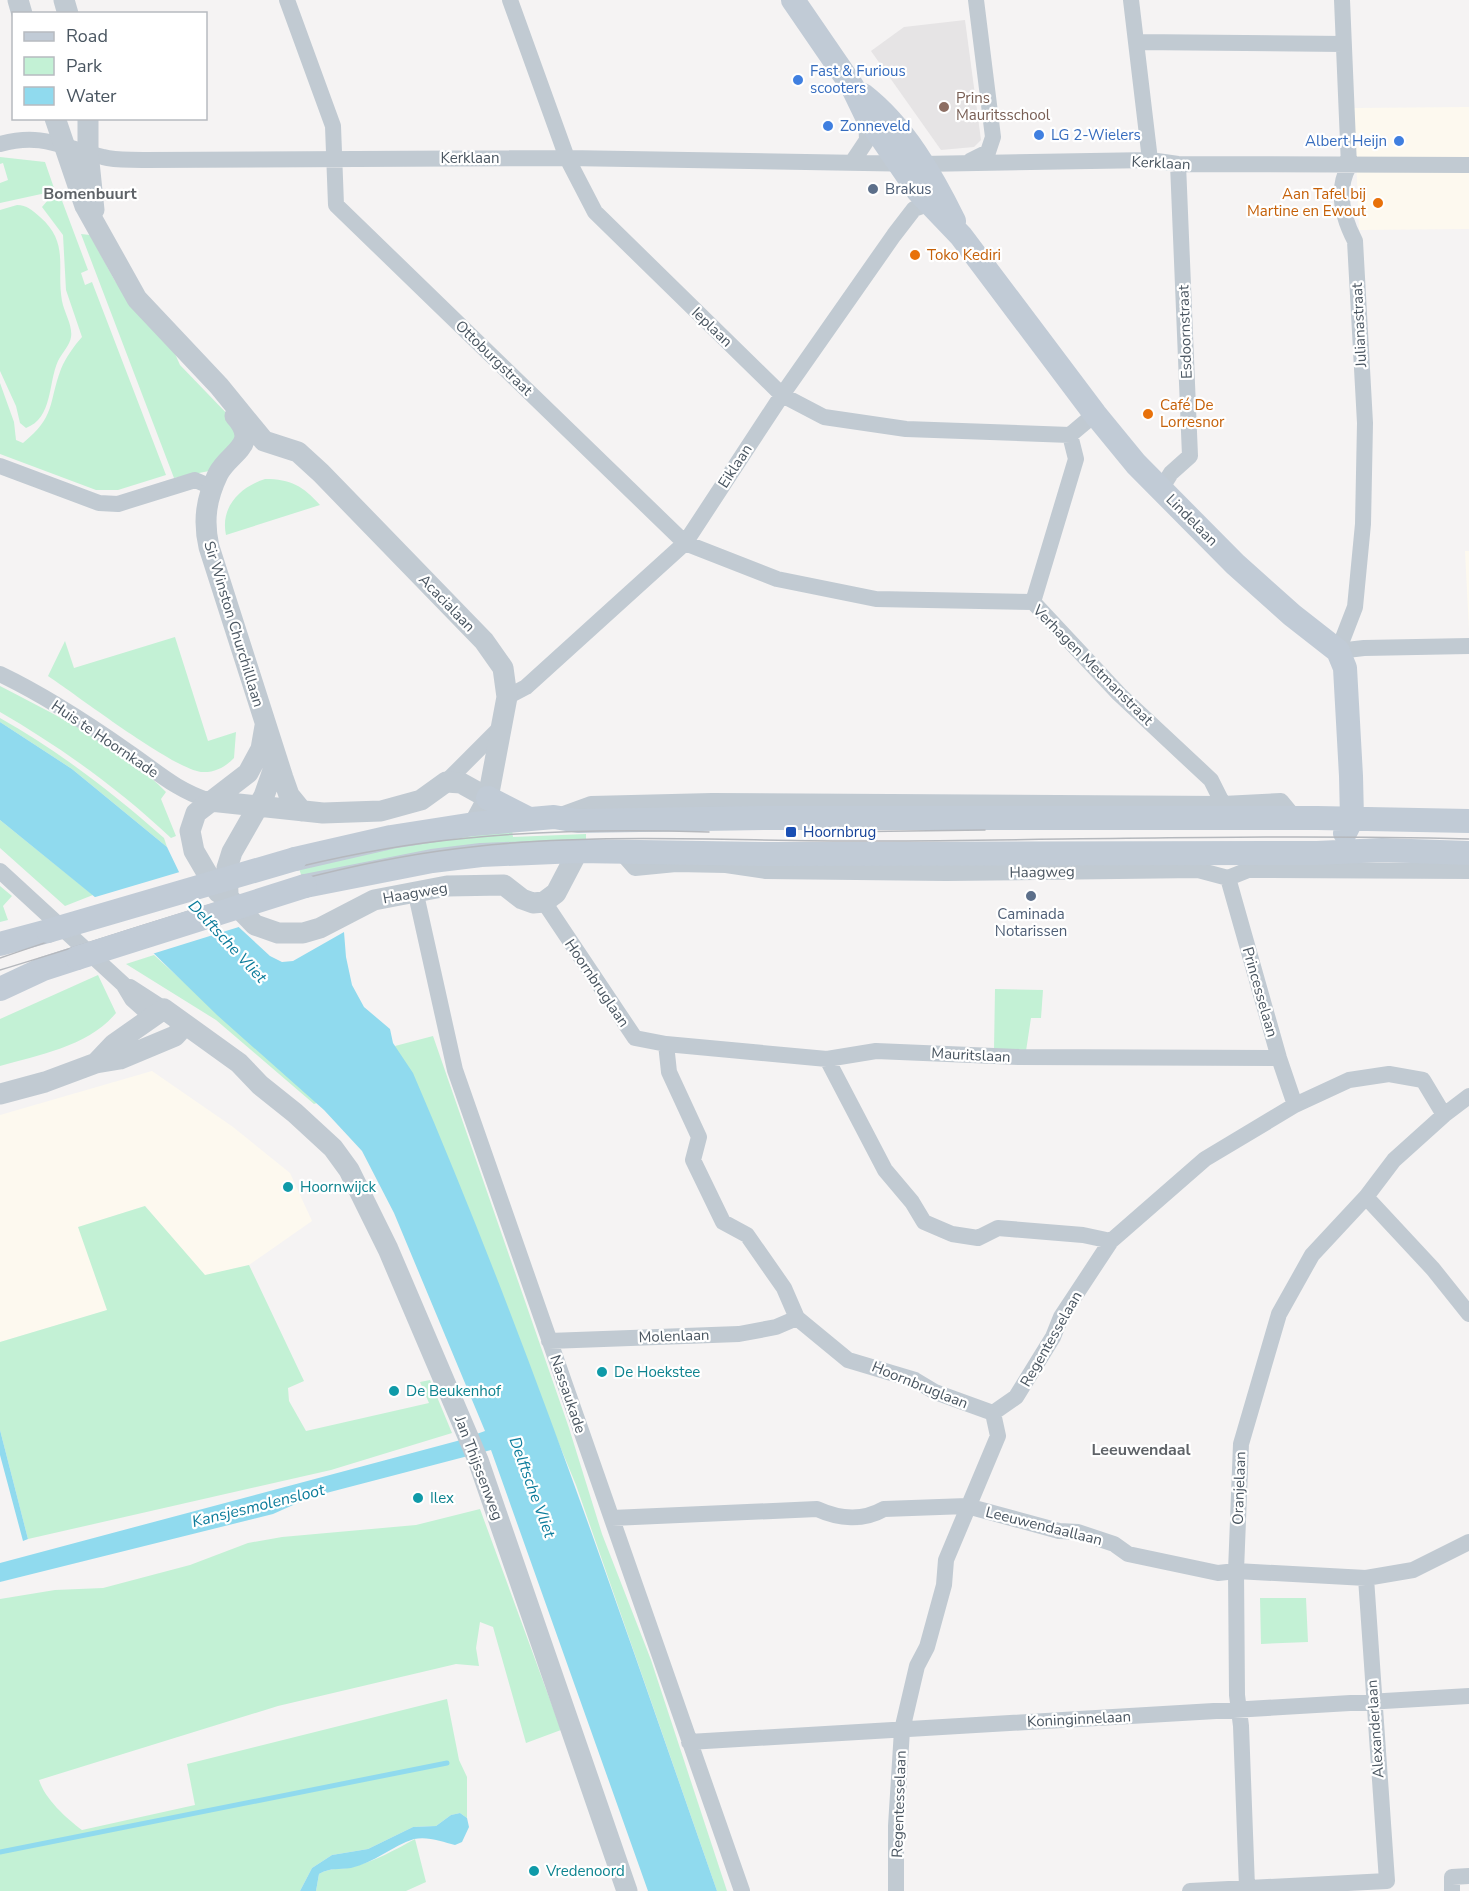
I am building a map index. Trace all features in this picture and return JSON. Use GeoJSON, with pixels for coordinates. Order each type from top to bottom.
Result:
{"type":"FeatureCollection","features":[{"type":"Feature","properties":{"kind":"main road","name":"Lindelaan"},"geometry":{"type":"LineString","coordinates":[[793,0],[852,86],[866,115],[928,204],[961,236],[1095,414],[1136,464],[1243,571],[1292,615],[1338,651]]}},
{"type":"Feature","properties":{"kind":"main road","name":"Lindelaan"},"geometry":{"type":"LineString","coordinates":[[852,86],[880,108],[922,164],[938,189],[961,236]]}},
{"type":"Feature","properties":{"kind":"main road"},"geometry":{"type":"LineString","coordinates":[[1332,853],[1352,819],[1345,668],[1338,651]]}},
{"type":"Feature","properties":{"kind":"main road"},"geometry":{"type":"LineString","coordinates":[[488,798],[527,818]]}},
{"type":"Feature","properties":{"kind":"main road"},"geometry":{"type":"LineString","coordinates":[[0,944],[295,859],[391,837],[527,818],[554,817],[578,821],[767,818],[1295,818],[1469,821]]}},
{"type":"Feature","properties":{"kind":"main road"},"geometry":{"type":"LineString","coordinates":[[1352,819],[1365,837],[1382,850]]}},
{"type":"Feature","properties":{"kind":"main road","name":"Haagweg"},"geometry":{"type":"LineString","coordinates":[[0,989],[43,969],[305,886],[432,861],[481,855],[578,851],[767,854],[1332,853],[1382,850],[1469,853]]}},
{"type":"Feature","properties":{"kind":"street","name":"Ottoburgstraat"},"geometry":{"type":"LineString","coordinates":[[287,0],[333,126],[336,205],[685,543]]}},
{"type":"Feature","properties":{"kind":"street","name":"Ieplaan"},"geometry":{"type":"LineString","coordinates":[[510,0],[567,158],[595,212],[782,395],[824,417],[906,429],[1070,435]]}},
{"type":"Feature","properties":{"kind":"street"},"geometry":{"type":"LineString","coordinates":[[970,161],[988,152],[993,137],[976,0]]}},
{"type":"Feature","properties":{"kind":"street"},"geometry":{"type":"LineString","coordinates":[[1131,0],[1150,160]]}},
{"type":"Feature","properties":{"kind":"street","name":"Julianastraat"},"geometry":{"type":"LineString","coordinates":[[1338,651],[1355,607],[1363,524],[1365,423],[1355,242],[1344,218],[1342,179],[1349,166],[1342,0]]}},
{"type":"Feature","properties":{"kind":"street"},"geometry":{"type":"LineString","coordinates":[[1136,42],[1344,44]]}},
{"type":"Feature","properties":{"kind":"street"},"geometry":{"type":"LineString","coordinates":[[853,161],[867,140],[866,115]]}},
{"type":"Feature","properties":{"kind":"street","name":"Sir Winston Churchilllaan"},"geometry":{"type":"LineString","coordinates":[[56,120],[85,206],[137,299],[219,386],[252,407],[263,420],[264,441]]}},
{"type":"Feature","properties":{"kind":"street","name":"Sir Winston Churchilllaan"},"geometry":{"type":"LineString","coordinates":[[88,120],[88,152],[95,223]]}},
{"type":"Feature","properties":{"kind":"street","name":"Kerklaan"},"geometry":{"type":"LineString","coordinates":[[0,144],[13,140],[45,139],[104,158],[145,160],[567,158],[853,161],[922,164],[970,161],[1150,160],[1178,164],[1469,165]]}},
{"type":"Feature","properties":{"kind":"street","name":"Esdoornstraat"},"geometry":{"type":"LineString","coordinates":[[1161,489],[1172,473],[1190,456],[1178,164]]}},
{"type":"Feature","properties":{"kind":"street","name":"Eiklaan"},"geometry":{"type":"LineString","coordinates":[[507,697],[526,687],[685,543],[782,395],[894,235],[914,209],[928,204]]}},
{"type":"Feature","properties":{"kind":"street","name":"Sir Winston Churchilllaan"},"geometry":{"type":"LineString","coordinates":[[219,386],[217,393],[220,401],[242,424],[245,435],[244,444],[218,474],[207,501],[204,523],[209,547],[265,726],[290,795],[302,811]]}},
{"type":"Feature","properties":{"kind":"street"},"geometry":{"type":"LineString","coordinates":[[1033,602],[1076,459],[1070,435],[1095,414]]}},
{"type":"Feature","properties":{"kind":"street"},"geometry":{"type":"LineString","coordinates":[[0,466],[99,503],[118,504],[195,480],[214,488],[254,454],[264,441]]}},
{"type":"Feature","properties":{"kind":"street","name":"Acacialaan"},"geometry":{"type":"LineString","coordinates":[[264,441],[298,452],[484,641],[503,668],[507,697],[502,726],[488,798],[474,824]]}},
{"type":"Feature","properties":{"kind":"street","name":"Verhagen Metmanstraat"},"geometry":{"type":"LineString","coordinates":[[685,543],[777,579],[876,599],[1033,602],[1119,694],[1210,780],[1223,804]]}},
{"type":"Feature","properties":{"kind":"street"},"geometry":{"type":"LineString","coordinates":[[1338,651],[1364,648],[1469,646]]}},
{"type":"Feature","properties":{"kind":"street","name":"Huis te Hoornkade"},"geometry":{"type":"LineString","coordinates":[[0,674],[25,686],[128,751],[182,791],[210,801]]}},
{"type":"Feature","properties":{"kind":"street","name":"Sir Winston Churchilllaan"},"geometry":{"type":"LineString","coordinates":[[210,801],[248,773],[261,749],[265,726]]}},
{"type":"Feature","properties":{"kind":"street"},"geometry":{"type":"LineString","coordinates":[[210,801],[256,808],[270,806],[302,811],[381,811],[421,800],[446,782],[502,726]]}},
{"type":"Feature","properties":{"kind":"street"},"geometry":{"type":"LineString","coordinates":[[228,897],[227,868],[232,852],[271,780],[278,759]]}},
{"type":"Feature","properties":{"kind":"street"},"geometry":{"type":"LineString","coordinates":[[446,782],[461,783],[488,798]]}},
{"type":"Feature","properties":{"kind":"street","name":"Haagweg"},"geometry":{"type":"LineString","coordinates":[[210,801],[196,813],[190,831],[194,851],[218,892],[228,897],[255,924],[278,933],[303,933],[320,928],[374,900],[415,890],[447,886],[504,885],[522,899],[533,903],[544,902]]}},
{"type":"Feature","properties":{"kind":"street"},"geometry":{"type":"LineString","coordinates":[[554,817],[591,804],[712,801],[1223,804],[1281,801],[1295,818]]}},
{"type":"Feature","properties":{"kind":"street"},"geometry":{"type":"LineString","coordinates":[[544,902],[556,893],[558,885],[578,851]]}},
{"type":"Feature","properties":{"kind":"street"},"geometry":{"type":"LineString","coordinates":[[539,852],[558,885]]}},
{"type":"Feature","properties":{"kind":"street","name":"Haagweg"},"geometry":{"type":"LineString","coordinates":[[621,852],[635,868],[676,864],[726,865],[766,871],[946,873],[1198,870],[1228,878]]}},
{"type":"Feature","properties":{"kind":"street"},"geometry":{"type":"LineString","coordinates":[[1228,878],[1248,870],[1469,871]]}},
{"type":"Feature","properties":{"kind":"street"},"geometry":{"type":"LineString","coordinates":[[0,871],[123,984],[132,999],[158,1013],[114,1044],[96,1063]]}},
{"type":"Feature","properties":{"kind":"street","name":"Princesselaan"},"geometry":{"type":"LineString","coordinates":[[1228,878],[1279,1058],[1295,1105]]}},
{"type":"Feature","properties":{"kind":"street","name":"Nassaukade"},"geometry":{"type":"LineString","coordinates":[[415,890],[455,1070],[742,1891]]}},
{"type":"Feature","properties":{"kind":"street","name":"Hoornbruglaan"},"geometry":{"type":"LineString","coordinates":[[544,902],[635,1038],[666,1044],[669,1072],[699,1137],[693,1160],[723,1222],[747,1235],[784,1288],[797,1318],[848,1360],[915,1380],[935,1392],[993,1413]]}},
{"type":"Feature","properties":{"kind":"street","name":"Jan Thijssenweg"},"geometry":{"type":"LineString","coordinates":[[158,1013],[232,1075],[260,1085],[318,1134],[349,1170],[388,1249],[478,1460],[627,1891]]}},
{"type":"Feature","properties":{"kind":"street"},"geometry":{"type":"LineString","coordinates":[[0,1094],[45,1082],[96,1063],[120,1059],[180,1030]]}},
{"type":"Feature","properties":{"kind":"street","name":"Mauritslaan"},"geometry":{"type":"LineString","coordinates":[[666,1044],[827,1059],[876,1051],[1019,1057],[1279,1058]]}},
{"type":"Feature","properties":{"kind":"street"},"geometry":{"type":"LineString","coordinates":[[827,1059],[885,1170],[912,1202],[924,1222],[952,1234],[978,1238],[998,1228],[1083,1235],[1111,1241]]}},
{"type":"Feature","properties":{"kind":"street","name":"Regentesselaan"},"geometry":{"type":"LineString","coordinates":[[897,1891],[896,1826],[902,1730],[917,1666],[927,1647],[944,1585],[946,1560],[998,1436],[993,1413],[1016,1397],[1053,1337],[1061,1317],[1111,1241],[1205,1159],[1295,1105],[1349,1080],[1389,1074],[1424,1080],[1444,1115]]}},
{"type":"Feature","properties":{"kind":"street","name":"Oranjelaan"},"geometry":{"type":"LineString","coordinates":[[1247,1887],[1236,1571],[1241,1444],[1279,1314],[1312,1255],[1366,1197],[1394,1160],[1469,1096]]}},
{"type":"Feature","properties":{"kind":"street"},"geometry":{"type":"LineString","coordinates":[[1366,1197],[1433,1269],[1469,1314]]}},
{"type":"Feature","properties":{"kind":"street","name":"Molenlaan"},"geometry":{"type":"LineString","coordinates":[[549,1341],[739,1334],[776,1328],[797,1318]]}},
{"type":"Feature","properties":{"kind":"street","name":"Leeuwendaallaan"},"geometry":{"type":"LineString","coordinates":[[612,1518],[817,1509],[836,1518],[873,1515],[884,1509],[967,1506],[1059,1531],[1078,1532],[1114,1544],[1128,1554],[1218,1573],[1236,1571],[1366,1578],[1413,1570],[1469,1542]]}},
{"type":"Feature","properties":{"kind":"street","name":"Alexanderlaan"},"geometry":{"type":"LineString","coordinates":[[1247,1887],[1387,1881],[1366,1578]]}},
{"type":"Feature","properties":{"kind":"street","name":"Koninginnelaan"},"geometry":{"type":"LineString","coordinates":[[689,1742],[1469,1696]]}},
{"type":"Feature","properties":{"kind":"street"},"geometry":{"type":"LineString","coordinates":[[1452,1891],[1452,1877],[1469,1876]]}},
{"type":"Feature","properties":{"kind":"street"},"geometry":{"type":"LineString","coordinates":[[1190,1891],[1247,1887]]}},
{"type":"Feature","properties":{"kind":"shaded area","name":"Prins Mauritsschool"},"geometry":{"type":"Polygon","coordinates":[[[965,20],[981,140],[974,147],[941,150],[871,51],[904,27],[965,20]]]}},
{"type":"Feature","properties":{"kind":"shaded area"},"geometry":{"type":"Polygon","coordinates":[[[1469,107],[1469,229],[1359,230],[1354,108],[1469,107]]]}},
{"type":"Feature","properties":{"kind":"shaded area"},"geometry":{"type":"Polygon","coordinates":[[[1465,551],[1469,551],[1469,630],[1465,551]]]}},
{"type":"Feature","properties":{"kind":"shaded area","name":"Hoornwijck"},"geometry":{"type":"Polygon","coordinates":[[[152,1071],[233,1127],[290,1173],[312,1221],[249,1265],[205,1276],[145,1206],[79,1227],[108,1310],[0,1342],[0,1115],[152,1071]]]}},
{"type":"Feature","properties":{"kind":"green space"},"geometry":{"type":"Polygon","coordinates":[[[0,157],[45,162],[55,191],[0,203],[0,183],[8,180],[3,163],[0,164],[0,157]]]}},
{"type":"Feature","properties":{"kind":"green space"},"geometry":{"type":"Polygon","coordinates":[[[61,198],[88,270],[81,273],[85,285],[92,282],[166,475],[118,490],[96,490],[0,454],[0,383],[14,422],[16,440],[23,443],[34,434],[46,417],[65,360],[82,337],[66,290],[63,235],[42,207],[48,200],[61,198]]]}},
{"type":"Feature","properties":{"kind":"green space"},"geometry":{"type":"Polygon","coordinates":[[[17,205],[27,207],[34,212],[55,236],[59,246],[62,301],[71,333],[69,343],[58,361],[45,408],[35,423],[26,428],[20,423],[16,406],[0,371],[0,210],[17,205]]]}},
{"type":"Feature","properties":{"kind":"green space"},"geometry":{"type":"Polygon","coordinates":[[[81,234],[90,235],[115,281],[133,305],[172,347],[180,365],[234,421],[238,433],[214,470],[174,478],[81,234]]]}},
{"type":"Feature","properties":{"kind":"green space"},"geometry":{"type":"Polygon","coordinates":[[[265,479],[282,480],[296,485],[320,505],[226,535],[225,525],[229,507],[240,493],[265,479]]]}},
{"type":"Feature","properties":{"kind":"green space"},"geometry":{"type":"Polygon","coordinates":[[[175,637],[208,741],[236,732],[234,758],[215,770],[201,772],[187,768],[169,758],[48,676],[65,641],[74,668],[175,637]]]}},
{"type":"Feature","properties":{"kind":"green space"},"geometry":{"type":"Polygon","coordinates":[[[0,686],[88,733],[148,775],[166,792],[161,799],[176,836],[171,838],[89,770],[0,712],[0,686]]]}},
{"type":"Feature","properties":{"kind":"green space"},"geometry":{"type":"Polygon","coordinates":[[[0,718],[43,744],[105,789],[164,838],[167,847],[72,769],[0,722],[0,718]]]}},
{"type":"Feature","properties":{"kind":"green space"},"geometry":{"type":"Polygon","coordinates":[[[0,820],[93,895],[65,906],[0,848],[0,820]]]}},
{"type":"Feature","properties":{"kind":"green space"},"geometry":{"type":"Polygon","coordinates":[[[512,830],[513,837],[586,834],[586,846],[304,883],[297,863],[512,830]]]}},
{"type":"Feature","properties":{"kind":"green space"},"geometry":{"type":"Polygon","coordinates":[[[0,886],[12,896],[3,906],[8,920],[0,922],[0,886]]]}},
{"type":"Feature","properties":{"kind":"green space"},"geometry":{"type":"Polygon","coordinates":[[[154,955],[317,1103],[314,1104],[216,1020],[126,964],[154,955]]]}},
{"type":"Feature","properties":{"kind":"green space"},"geometry":{"type":"Polygon","coordinates":[[[98,975],[116,1013],[105,1024],[92,1034],[62,1048],[0,1066],[0,1019],[98,975]]]}},
{"type":"Feature","properties":{"kind":"green space"},"geometry":{"type":"Polygon","coordinates":[[[995,989],[1043,990],[1041,1018],[1031,1018],[1026,1051],[994,1050],[995,989]]]}},
{"type":"Feature","properties":{"kind":"green space"},"geometry":{"type":"Polygon","coordinates":[[[433,1036],[569,1428],[602,1534],[651,1660],[727,1891],[717,1891],[576,1485],[395,1046],[433,1036]]]}},
{"type":"Feature","properties":{"kind":"green space"},"geometry":{"type":"Polygon","coordinates":[[[145,1206],[205,1275],[249,1265],[304,1381],[288,1388],[289,1401],[306,1431],[429,1403],[420,1382],[430,1380],[452,1433],[331,1470],[28,1539],[0,1430],[0,1342],[107,1310],[78,1227],[145,1206]]]}},
{"type":"Feature","properties":{"kind":"green space"},"geometry":{"type":"Polygon","coordinates":[[[480,1509],[561,1730],[526,1743],[493,1627],[480,1622],[476,1648],[479,1666],[456,1664],[278,1706],[39,1780],[51,1801],[82,1830],[195,1805],[187,1764],[447,1699],[459,1760],[467,1777],[467,1818],[460,1813],[451,1815],[436,1826],[413,1827],[368,1849],[332,1855],[312,1868],[300,1891],[0,1891],[0,1599],[55,1590],[103,1588],[190,1565],[248,1543],[282,1537],[416,1525],[480,1509]]]}},
{"type":"Feature","properties":{"kind":"green space"},"geometry":{"type":"Polygon","coordinates":[[[1260,1598],[1306,1598],[1308,1642],[1261,1644],[1260,1598]]]}},
{"type":"Feature","properties":{"kind":"green space"},"geometry":{"type":"Polygon","coordinates":[[[415,1839],[426,1882],[406,1891],[316,1891],[319,1874],[369,1862],[415,1839]]]}},
{"type":"Feature","properties":{"kind":"water"},"geometry":{"type":"Polygon","coordinates":[[[0,722],[72,769],[167,847],[179,872],[270,956],[282,962],[293,961],[344,932],[352,985],[364,1007],[390,1029],[393,1043],[413,1073],[496,1275],[572,1479],[717,1891],[648,1891],[491,1450],[311,1497],[273,1514],[0,1582],[0,1563],[457,1441],[485,1431],[394,1213],[362,1151],[324,1110],[217,1015],[101,902],[0,820],[0,722]]]}},
{"type":"Feature","properties":{"kind":"water"},"geometry":{"type":"Polygon","coordinates":[[[0,1430],[28,1539],[23,1541],[0,1455],[0,1430]]]}},
{"type":"Feature","properties":{"kind":"water"},"geometry":{"type":"Polygon","coordinates":[[[460,1813],[467,1818],[469,1827],[462,1842],[455,1845],[430,1839],[414,1839],[359,1866],[323,1872],[319,1874],[316,1891],[300,1891],[312,1868],[332,1855],[368,1849],[413,1827],[436,1826],[451,1815],[460,1813]]]}},
{"type":"Feature","properties":{"kind":"pier"},"geometry":{"type":"Polygon","coordinates":[[[183,871],[242,926],[152,954],[92,898],[183,871]]]}},
{"type":"Feature","properties":{"kind":"waterway"},"geometry":{"type":"LineString","coordinates":[[0,1852],[447,1763]]}},
{"type":"Feature","properties":{"kind":"tram line"},"geometry":{"type":"LineString","coordinates":[[832,832],[985,830]]}},
{"type":"Feature","properties":{"kind":"tram line"},"geometry":{"type":"LineString","coordinates":[[0,958],[209,890],[371,852],[495,835],[602,831],[709,832]]}},
{"type":"Feature","properties":{"kind":"tram line"},"geometry":{"type":"LineString","coordinates":[[0,970],[218,902],[328,872],[439,851],[494,845],[659,838],[824,841],[1248,837],[1469,839]]}},
{"type":"Feature","properties":{"kind":"place","name":"Fast & Furious scooters"},"geometry":{"type":"Point","coordinates":[798,80]}},
{"type":"Feature","properties":{"kind":"place","name":"Prins Mauritsschool"},"geometry":{"type":"Point","coordinates":[944,107]}},
{"type":"Feature","properties":{"kind":"place","name":"Zonneveld"},"geometry":{"type":"Point","coordinates":[828,126]}},
{"type":"Feature","properties":{"kind":"place","name":"LG 2-Wielers"},"geometry":{"type":"Point","coordinates":[1039,135]}},
{"type":"Feature","properties":{"kind":"place","name":"Albert Heijn"},"geometry":{"type":"Point","coordinates":[1399,141]}},
{"type":"Feature","properties":{"kind":"place","name":"Brakus"},"geometry":{"type":"Point","coordinates":[873,189]}},
{"type":"Feature","properties":{"kind":"place","name":"Aan Tafel bij Martine en Ewout"},"geometry":{"type":"Point","coordinates":[1378,203]}},
{"type":"Feature","properties":{"kind":"place","name":"Toko Kediri"},"geometry":{"type":"Point","coordinates":[915,255]}},
{"type":"Feature","properties":{"kind":"place","name":"Café De Lorresnor"},"geometry":{"type":"Point","coordinates":[1148,414]}},
{"type":"Feature","properties":{"kind":"place","name":"Hoornbrug"},"geometry":{"type":"Point","coordinates":[791,832]}},
{"type":"Feature","properties":{"kind":"place","name":"Caminada Notarissen"},"geometry":{"type":"Point","coordinates":[1031,896]}},
{"type":"Feature","properties":{"kind":"place","name":"Hoornwijck"},"geometry":{"type":"Point","coordinates":[288,1187]}},
{"type":"Feature","properties":{"kind":"place","name":"De Hoekstee"},"geometry":{"type":"Point","coordinates":[602,1372]}},
{"type":"Feature","properties":{"kind":"place","name":"De Beukenhof"},"geometry":{"type":"Point","coordinates":[394,1391]}},
{"type":"Feature","properties":{"kind":"place","name":"Ilex"},"geometry":{"type":"Point","coordinates":[418,1498]}},
{"type":"Feature","properties":{"kind":"place","name":"Vredenoord"},"geometry":{"type":"Point","coordinates":[534,1871]}},
{"type":"Feature","properties":{"kind":"district","name":"Bomenbuurt"},"geometry":{"type":"Point","coordinates":[90,193]}},
{"type":"Feature","properties":{"kind":"district","name":"Leeuwendaal"},"geometry":{"type":"Point","coordinates":[1141,1449]}},
{"type":"Feature","properties":{"kind":"water label","name":"Delftsche Vliet"},"geometry":{"type":"Point","coordinates":[228,941]}},
{"type":"Feature","properties":{"kind":"water label","name":"Delftsche Vliet"},"geometry":{"type":"Point","coordinates":[533,1487]}},
{"type":"Feature","properties":{"kind":"water label","name":"Kansjesmolensloot"},"geometry":{"type":"Point","coordinates":[258,1505]}}]}
